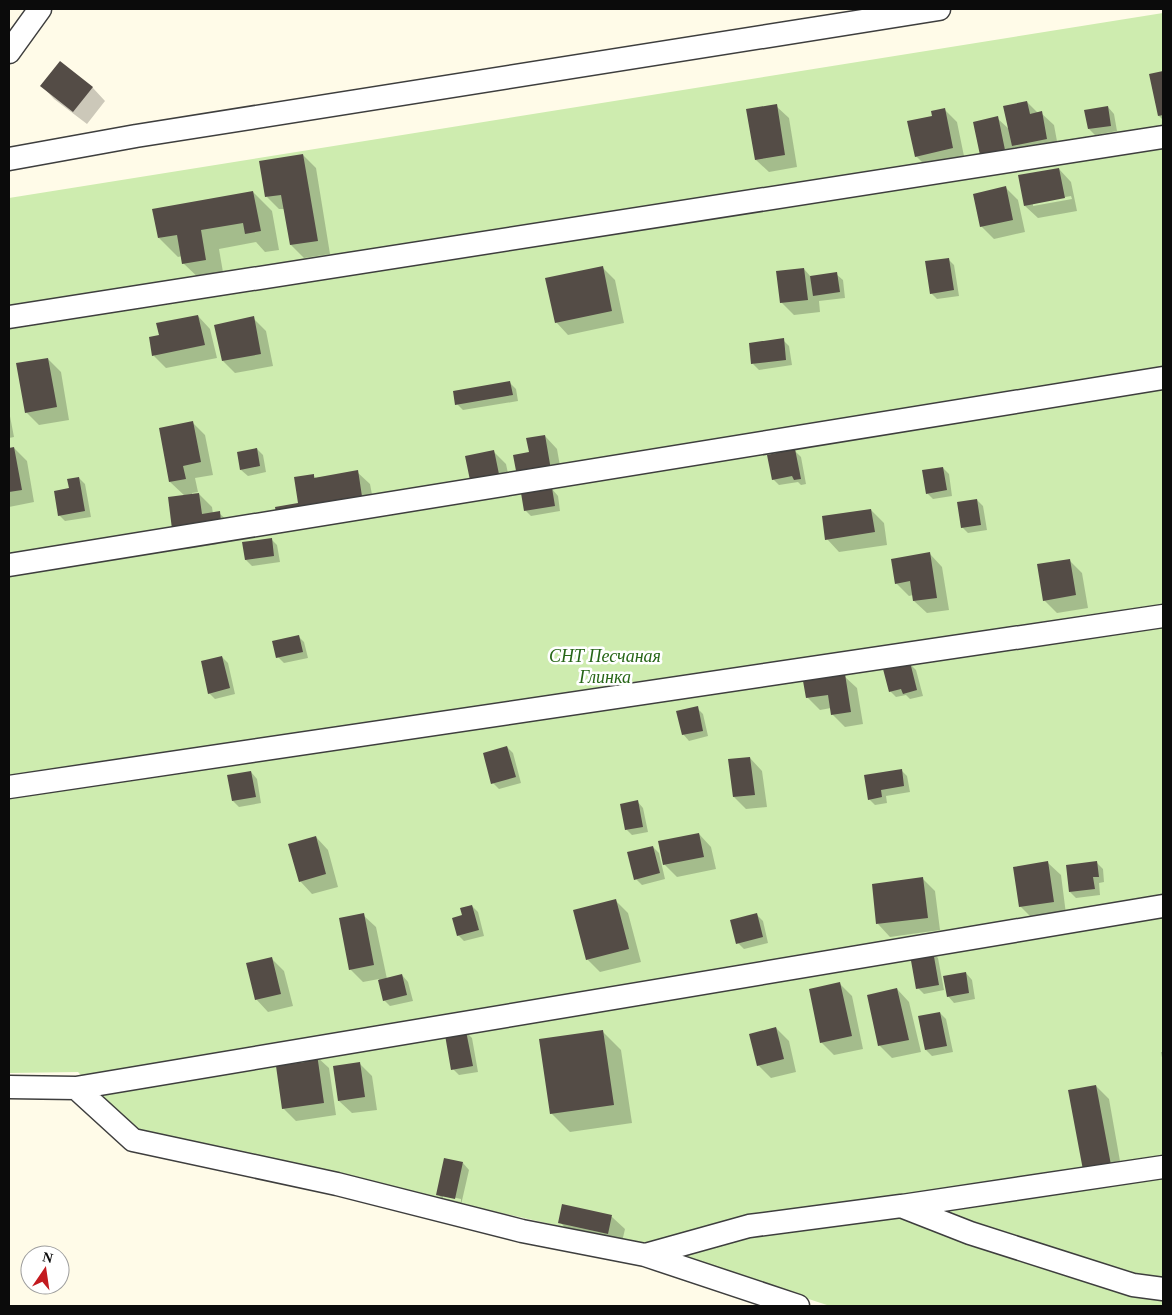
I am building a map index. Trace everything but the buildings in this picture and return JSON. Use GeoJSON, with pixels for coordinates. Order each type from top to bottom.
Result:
{"type":"FeatureCollection","features":[{"type":"Feature","properties":{"kind":"street"},"geometry":{"type":"LineString","coordinates":[[9,52],[40,9]]}},
{"type":"Feature","properties":{"kind":"street"},"geometry":{"type":"LineString","coordinates":[[9,158],[136,136],[939,9]]}},
{"type":"Feature","properties":{"kind":"street"},"geometry":{"type":"LineString","coordinates":[[9,316],[1163,137]]}},
{"type":"Feature","properties":{"kind":"street"},"geometry":{"type":"LineString","coordinates":[[9,565],[1163,378]]}},
{"type":"Feature","properties":{"kind":"street"},"geometry":{"type":"LineString","coordinates":[[9,787],[1163,616]]}},
{"type":"Feature","properties":{"kind":"street"},"geometry":{"type":"LineString","coordinates":[[9,1087],[76,1088],[1163,906]]}},
{"type":"Feature","properties":{"kind":"street"},"geometry":{"type":"LineString","coordinates":[[76,1088],[133,1140],[337,1184],[522,1231],[645,1255],[798,1306]]}},
{"type":"Feature","properties":{"kind":"street"},"geometry":{"type":"LineString","coordinates":[[645,1255],[749,1226],[901,1206],[1163,1167]]}},
{"type":"Feature","properties":{"kind":"street"},"geometry":{"type":"LineString","coordinates":[[901,1206],[970,1233],[1133,1285],[1163,1289]]}},
{"type":"Feature","properties":{"kind":"green space","name":"СНТ Песчаная Глинка"},"geometry":{"type":"Polygon","coordinates":[[[1163,13],[1163,1306],[830,1306],[640,1244],[135,1131],[78,1072],[9,1073],[9,198],[1163,13]]]}}]}
